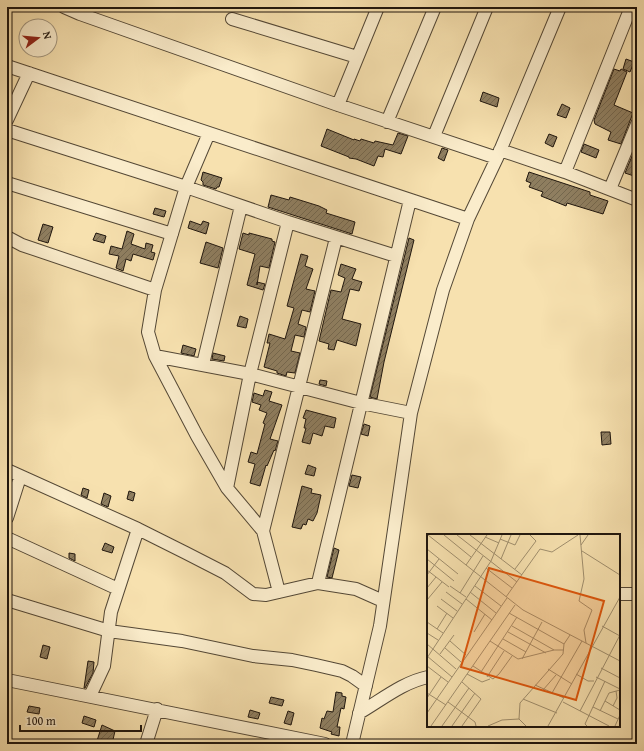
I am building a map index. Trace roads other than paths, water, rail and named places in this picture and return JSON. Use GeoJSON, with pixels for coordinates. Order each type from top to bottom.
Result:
{"type":"FeatureCollection","features":[{"type":"Feature","properties":{"kind":"street"},"geometry":{"type":"LineString","coordinates":[[64,7],[81,11],[387,122],[565,172],[637,200]]}},
{"type":"Feature","properties":{"kind":"street"},"geometry":{"type":"LineString","coordinates":[[338,105],[378,7]]}},
{"type":"Feature","properties":{"kind":"street"},"geometry":{"type":"LineString","coordinates":[[387,122],[435,7]]}},
{"type":"Feature","properties":{"kind":"street"},"geometry":{"type":"LineString","coordinates":[[434,136],[487,7]]}},
{"type":"Feature","properties":{"kind":"street"},"geometry":{"type":"LineString","coordinates":[[352,744],[380,626],[410,413],[443,290],[468,218],[498,154],[560,7]]}},
{"type":"Feature","properties":{"kind":"street"},"geometry":{"type":"LineString","coordinates":[[565,172],[631,7]]}},
{"type":"Feature","properties":{"kind":"street"},"geometry":{"type":"LineString","coordinates":[[232,19],[357,57]]}},
{"type":"Feature","properties":{"kind":"street"},"geometry":{"type":"LineString","coordinates":[[7,66],[468,218]]}},
{"type":"Feature","properties":{"kind":"street"},"geometry":{"type":"LineString","coordinates":[[7,120],[29,74]]}},
{"type":"Feature","properties":{"kind":"street"},"geometry":{"type":"LineString","coordinates":[[610,189],[637,124]]}},
{"type":"Feature","properties":{"kind":"street"},"geometry":{"type":"LineString","coordinates":[[7,130],[186,187],[336,238],[396,256]]}},
{"type":"Feature","properties":{"kind":"street"},"geometry":{"type":"LineString","coordinates":[[209,133],[186,187],[156,290],[148,332],[155,356],[197,436],[227,488],[263,531],[279,592]]}},
{"type":"Feature","properties":{"kind":"street"},"geometry":{"type":"LineString","coordinates":[[7,183],[172,234]]}},
{"type":"Feature","properties":{"kind":"street"},"geometry":{"type":"LineString","coordinates":[[318,583],[410,200]]}},
{"type":"Feature","properties":{"kind":"street"},"geometry":{"type":"LineString","coordinates":[[203,364],[241,206]]}},
{"type":"Feature","properties":{"kind":"street"},"geometry":{"type":"LineString","coordinates":[[227,488],[250,374],[288,222]]}},
{"type":"Feature","properties":{"kind":"street"},"geometry":{"type":"LineString","coordinates":[[7,237],[22,245],[156,290]]}},
{"type":"Feature","properties":{"kind":"street"},"geometry":{"type":"LineString","coordinates":[[263,531],[300,388],[336,238]]}},
{"type":"Feature","properties":{"kind":"street"},"geometry":{"type":"LineString","coordinates":[[155,356],[250,374],[361,403],[410,413]]}},
{"type":"Feature","properties":{"kind":"street"},"geometry":{"type":"LineString","coordinates":[[7,470],[138,530],[225,573],[253,594],[266,595],[318,583],[356,589],[383,601]]}},
{"type":"Feature","properties":{"kind":"street"},"geometry":{"type":"LineString","coordinates":[[7,518],[20,477]]}},
{"type":"Feature","properties":{"kind":"street"},"geometry":{"type":"LineString","coordinates":[[90,696],[104,666],[111,612],[138,530]]}},
{"type":"Feature","properties":{"kind":"street"},"geometry":{"type":"LineString","coordinates":[[7,538],[118,589]]}},
{"type":"Feature","properties":{"kind":"street"},"geometry":{"type":"LineString","coordinates":[[620,594],[637,594]]}},
{"type":"Feature","properties":{"kind":"street"},"geometry":{"type":"LineString","coordinates":[[7,600],[109,631],[182,641],[253,656],[292,660],[316,665],[347,673],[366,686]]}},
{"type":"Feature","properties":{"kind":"street"},"geometry":{"type":"LineString","coordinates":[[359,714],[402,688],[420,679],[427,678]]}},
{"type":"Feature","properties":{"kind":"street"},"geometry":{"type":"LineString","coordinates":[[7,680],[325,744]]}},
{"type":"Feature","properties":{"kind":"street"},"geometry":{"type":"LineString","coordinates":[[146,744],[156,709]]}}]}
